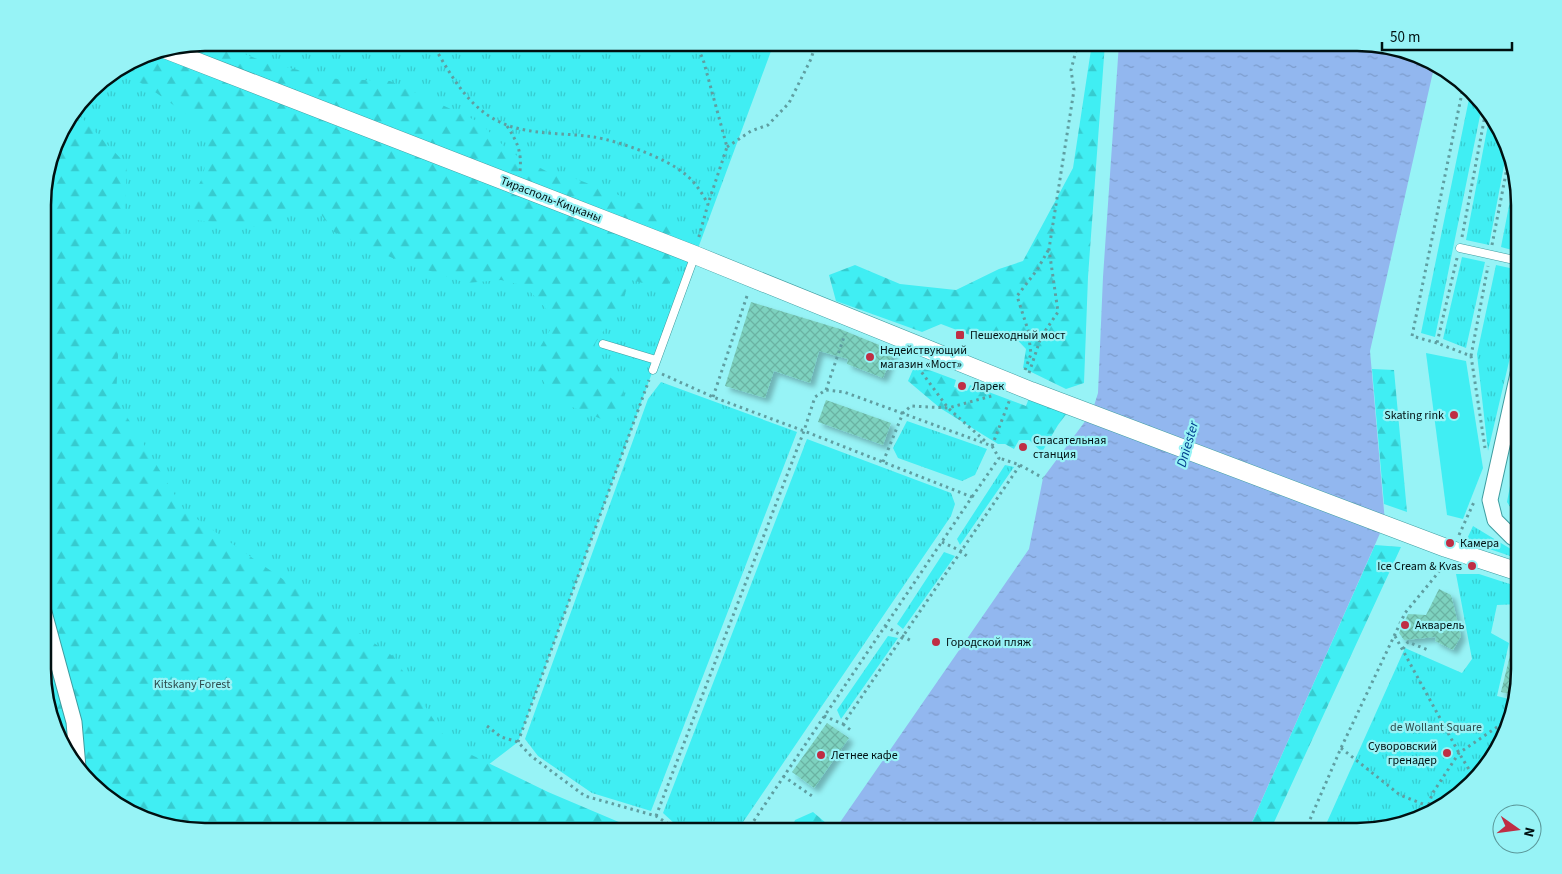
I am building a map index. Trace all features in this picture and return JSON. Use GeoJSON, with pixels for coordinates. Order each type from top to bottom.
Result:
{"type":"FeatureCollection","features":[{"type":"Feature","properties":{"kind":"street","name":"Тирасполь-Кицканы"},"geometry":{"type":"LineString","coordinates":[[179,54],[694,255],[1031,391],[1446,548],[1510,569]]}},
{"type":"Feature","properties":{"kind":"street"},"geometry":{"type":"LineString","coordinates":[[1510,410],[1490,500],[1495,520],[1510,535]]}},
{"type":"Feature","properties":{"kind":"street"},"geometry":{"type":"LineString","coordinates":[[51,638],[74,722],[77,754]]}},
{"type":"Feature","properties":{"kind":"lane"},"geometry":{"type":"LineString","coordinates":[[1460,248],[1510,259]]}},
{"type":"Feature","properties":{"kind":"lane"},"geometry":{"type":"LineString","coordinates":[[652,370],[694,255]]}},
{"type":"Feature","properties":{"kind":"lane"},"geometry":{"type":"LineString","coordinates":[[603,344],[656,360]]}},
{"type":"Feature","properties":{"kind":"path"},"geometry":{"type":"LineString","coordinates":[[437,51],[454,79],[472,102],[492,118],[507,126],[556,134],[595,137],[655,156],[685,174],[698,187],[708,204]]}},
{"type":"Feature","properties":{"kind":"path"},"geometry":{"type":"LineString","coordinates":[[694,255],[708,204],[727,147],[699,51]]}},
{"type":"Feature","properties":{"kind":"path"},"geometry":{"type":"LineString","coordinates":[[727,147],[751,131],[768,125],[789,103],[813,51]]}},
{"type":"Feature","properties":{"kind":"path"},"geometry":{"type":"LineString","coordinates":[[1050,248],[1037,270],[1017,296],[1028,330],[1031,354],[1025,371],[1029,374],[1041,337],[1058,312],[1050,248],[1074,90],[1071,70],[1076,51]]}},
{"type":"Feature","properties":{"kind":"path"},"geometry":{"type":"LineString","coordinates":[[1462,94],[1412,336],[1471,356],[1485,448]]}},
{"type":"Feature","properties":{"kind":"path"},"geometry":{"type":"LineString","coordinates":[[1437,343],[1460,248],[1484,119]]}},
{"type":"Feature","properties":{"kind":"path"},"geometry":{"type":"LineString","coordinates":[[507,126],[520,147],[521,162],[518,186]]}},
{"type":"Feature","properties":{"kind":"path"},"geometry":{"type":"LineString","coordinates":[[712,397],[748,293]]}},
{"type":"Feature","properties":{"kind":"path"},"geometry":{"type":"LineString","coordinates":[[826,390],[846,330]]}},
{"type":"Feature","properties":{"kind":"path"},"geometry":{"type":"LineString","coordinates":[[914,362],[948,408],[992,446],[999,458],[1020,465],[1043,478]]}},
{"type":"Feature","properties":{"kind":"path"},"geometry":{"type":"LineString","coordinates":[[518,742],[652,370],[712,397],[972,497]]}},
{"type":"Feature","properties":{"kind":"path"},"geometry":{"type":"LineString","coordinates":[[656,816],[804,431],[815,397],[826,390],[844,392],[988,443]]}},
{"type":"Feature","properties":{"kind":"path"},"geometry":{"type":"LineString","coordinates":[[883,462],[903,413],[911,406],[948,408],[1000,394]]}},
{"type":"Feature","properties":{"kind":"path"},"geometry":{"type":"LineString","coordinates":[[992,446],[1010,398],[1005,396]]}},
{"type":"Feature","properties":{"kind":"path"},"geometry":{"type":"LineString","coordinates":[[753,823],[999,458]]}},
{"type":"Feature","properties":{"kind":"path"},"geometry":{"type":"LineString","coordinates":[[843,724],[1020,465]]}},
{"type":"Feature","properties":{"kind":"path"},"geometry":{"type":"LineString","coordinates":[[942,542],[969,558]]}},
{"type":"Feature","properties":{"kind":"path"},"geometry":{"type":"LineString","coordinates":[[1309,822],[1341,748],[1405,612],[1438,574]]}},
{"type":"Feature","properties":{"kind":"path"},"geometry":{"type":"LineString","coordinates":[[885,626],[913,642]]}},
{"type":"Feature","properties":{"kind":"path"},"geometry":{"type":"LineString","coordinates":[[1394,635],[1471,772]]}},
{"type":"Feature","properties":{"kind":"path"},"geometry":{"type":"LineString","coordinates":[[1403,649],[1408,642],[1428,650]]}},
{"type":"Feature","properties":{"kind":"path"},"geometry":{"type":"LineString","coordinates":[[824,716],[843,724],[853,732]]}},
{"type":"Feature","properties":{"kind":"path"},"geometry":{"type":"LineString","coordinates":[[487,726],[501,737],[518,742],[531,756],[585,796],[656,816],[666,823]]}},
{"type":"Feature","properties":{"kind":"path"},"geometry":{"type":"LineString","coordinates":[[1428,805],[1432,794],[1459,754],[1499,726]]}},
{"type":"Feature","properties":{"kind":"path"},"geometry":{"type":"LineString","coordinates":[[1341,748],[1400,795],[1427,806]]}},
{"type":"Feature","properties":{"kind":"path"},"geometry":{"type":"LineString","coordinates":[[783,776],[816,798]]}},
{"type":"Feature","properties":{"kind":"green space"},"geometry":{"type":"Polygon","coordinates":[[[206,51],[771,51],[518,742],[413,823],[206,823],[185,821],[147,811],[128,802],[111,790],[57,709],[51,668],[51,206],[59,156],[72,128],[90,104],[120,77],[137,67],[156,59],[206,51]]]}},
{"type":"Feature","properties":{"kind":"green space"},"geometry":{"type":"Polygon","coordinates":[[[206,51],[237,51],[265,62],[336,79],[390,81],[479,122],[510,152],[546,171],[571,177],[647,206],[684,228],[675,275],[667,285],[655,286],[631,280],[618,309],[592,348],[598,366],[624,390],[623,413],[611,423],[555,400],[537,371],[536,354],[553,325],[549,312],[525,286],[501,280],[466,283],[397,260],[334,232],[320,213],[300,210],[258,227],[194,220],[189,202],[203,177],[209,130],[145,85],[123,75],[156,59],[206,51]]]}},
{"type":"Feature","properties":{"kind":"green space"},"geometry":{"type":"Polygon","coordinates":[[[1091,51],[1104,51],[1088,277],[1084,383],[1066,389],[1023,368],[1026,349],[1010,332],[975,337],[941,324],[922,332],[836,301],[829,275],[855,265],[900,284],[956,290],[999,269],[1023,261],[1073,168],[1091,51]]]}},
{"type":"Feature","properties":{"kind":"green space"},"geometry":{"type":"Polygon","coordinates":[[[1469,101],[1480,114],[1435,337],[1421,333],[1469,101]]]}},
{"type":"Feature","properties":{"kind":"green space","name":"Kitskany Forest"},"geometry":{"type":"Polygon","coordinates":[[[80,116],[127,165],[116,399],[184,510],[394,657],[449,744],[548,792],[620,823],[206,823],[185,821],[147,811],[128,802],[104,784],[77,754],[63,727],[57,708],[51,668],[51,206],[59,156],[72,128],[80,116]]]}},
{"type":"Feature","properties":{"kind":"green space"},"geometry":{"type":"Polygon","coordinates":[[[1488,125],[1495,137],[1505,162],[1489,245],[1466,240],[1488,125]]]}},
{"type":"Feature","properties":{"kind":"green space"},"geometry":{"type":"Polygon","coordinates":[[[1510,201],[1510,250],[1501,247],[1510,201]]]}},
{"type":"Feature","properties":{"kind":"green space"},"geometry":{"type":"Polygon","coordinates":[[[1462,257],[1485,262],[1466,348],[1443,339],[1462,257]]]}},
{"type":"Feature","properties":{"kind":"green space"},"geometry":{"type":"Polygon","coordinates":[[[1496,265],[1510,268],[1510,357],[1488,451],[1477,354],[1496,265]]]}},
{"type":"Feature","properties":{"kind":"green space","name":"Skating rink"},"geometry":{"type":"Polygon","coordinates":[[[1426,353],[1466,361],[1483,468],[1463,519],[1447,515],[1426,353]]]}},
{"type":"Feature","properties":{"kind":"green space"},"geometry":{"type":"Polygon","coordinates":[[[914,367],[932,371],[956,380],[954,387],[967,391],[970,385],[1026,406],[1029,398],[1067,413],[1042,452],[1029,440],[1019,440],[1014,449],[1005,444],[998,444],[940,408],[908,381],[914,367]]]}},
{"type":"Feature","properties":{"kind":"green space"},"geometry":{"type":"Polygon","coordinates":[[[1372,369],[1394,370],[1407,512],[1384,504],[1372,369]]]}},
{"type":"Feature","properties":{"kind":"green space"},"geometry":{"type":"Polygon","coordinates":[[[661,382],[797,432],[651,811],[592,793],[538,756],[525,739],[648,399],[661,382]]]}},
{"type":"Feature","properties":{"kind":"green space"},"geometry":{"type":"Polygon","coordinates":[[[907,421],[987,449],[975,475],[962,481],[898,458],[893,448],[907,421]]]}},
{"type":"Feature","properties":{"kind":"green space"},"geometry":{"type":"Polygon","coordinates":[[[807,439],[951,493],[955,504],[951,516],[743,823],[673,823],[663,813],[807,439]]]}},
{"type":"Feature","properties":{"kind":"green space"},"geometry":{"type":"Polygon","coordinates":[[[1005,465],[1014,467],[960,545],[957,539],[1005,465]]]}},
{"type":"Feature","properties":{"kind":"green space"},"geometry":{"type":"Polygon","coordinates":[[[1510,486],[1510,507],[1507,502],[1510,486]]]}},
{"type":"Feature","properties":{"kind":"green space"},"geometry":{"type":"Polygon","coordinates":[[[1473,526],[1510,549],[1510,556],[1466,541],[1473,526]]]}},
{"type":"Feature","properties":{"kind":"green space"},"geometry":{"type":"Polygon","coordinates":[[[1375,545],[1401,547],[1274,822],[1252,822],[1375,545]]]}},
{"type":"Feature","properties":{"kind":"green space"},"geometry":{"type":"Polygon","coordinates":[[[944,552],[955,556],[903,629],[897,624],[944,552]]]}},
{"type":"Feature","properties":{"kind":"green space","name":"de Wollant Square"},"geometry":{"type":"Polygon","coordinates":[[[1456,574],[1479,574],[1510,584],[1510,604],[1497,605],[1491,633],[1509,643],[1497,696],[1508,699],[1499,727],[1490,746],[1466,778],[1442,797],[1425,807],[1387,820],[1327,822],[1405,648],[1462,673],[1472,659],[1456,574]]]}},
{"type":"Feature","properties":{"kind":"green space"},"geometry":{"type":"Polygon","coordinates":[[[888,636],[898,638],[841,719],[837,710],[888,636]]]}},
{"type":"Feature","properties":{"kind":"green space"},"geometry":{"type":"Polygon","coordinates":[[[813,812],[825,822],[794,822],[795,820],[813,812]]]}},
{"type":"Feature","properties":{"kind":"water","name":"Dniester"},"geometry":{"type":"Polygon","coordinates":[[[1118,51],[1356,51],[1396,57],[1433,72],[1370,351],[1385,522],[1252,822],[840,822],[1029,549],[1043,478],[1092,412],[1098,393],[1103,277],[1118,51]]]}},
{"type":"Feature","properties":{"kind":"building"},"geometry":{"type":"Polygon","coordinates":[[[751,302],[840,329],[894,351],[883,378],[847,364],[848,359],[819,351],[810,383],[774,371],[765,398],[725,386],[751,302]]]}},
{"type":"Feature","properties":{"kind":"building"},"geometry":{"type":"Polygon","coordinates":[[[826,400],[891,423],[883,445],[818,422],[826,400]]]}},
{"type":"Feature","properties":{"kind":"building"},"geometry":{"type":"Polygon","coordinates":[[[1439,589],[1451,595],[1461,636],[1453,650],[1435,641],[1436,637],[1404,640],[1399,633],[1408,614],[1426,615],[1439,589]]]}},
{"type":"Feature","properties":{"kind":"building"},"geometry":{"type":"Polygon","coordinates":[[[1510,655],[1509,694],[1501,692],[1510,655]]]}},
{"type":"Feature","properties":{"kind":"building","name":"Летнее кафе"},"geometry":{"type":"Polygon","coordinates":[[[827,723],[849,738],[814,788],[792,772],[827,723]]]}},
{"type":"Feature","properties":{"kind":"place","name":"Пешеходный мост"},"geometry":{"type":"Point","coordinates":[960,335]}},
{"type":"Feature","properties":{"kind":"place","name":"Недействующий магазин «Мост»"},"geometry":{"type":"Point","coordinates":[870,357]}},
{"type":"Feature","properties":{"kind":"place","name":"Ларек"},"geometry":{"type":"Point","coordinates":[962,386]}},
{"type":"Feature","properties":{"kind":"place","name":"Skating rink"},"geometry":{"type":"Point","coordinates":[1454,415]}},
{"type":"Feature","properties":{"kind":"place","name":"Спасательная станция"},"geometry":{"type":"Point","coordinates":[1023,447]}},
{"type":"Feature","properties":{"kind":"place","name":"Камера"},"geometry":{"type":"Point","coordinates":[1450,543]}},
{"type":"Feature","properties":{"kind":"place","name":"Ice Cream & Kvas"},"geometry":{"type":"Point","coordinates":[1472,566]}},
{"type":"Feature","properties":{"kind":"place","name":"Акварель"},"geometry":{"type":"Point","coordinates":[1405,625]}},
{"type":"Feature","properties":{"kind":"place","name":"Городской пляж"},"geometry":{"type":"Point","coordinates":[936,642]}},
{"type":"Feature","properties":{"kind":"place","name":"Суворовский гренадер"},"geometry":{"type":"Point","coordinates":[1447,753]}},
{"type":"Feature","properties":{"kind":"place","name":"Летнее кафе"},"geometry":{"type":"Point","coordinates":[821,755]}}]}
